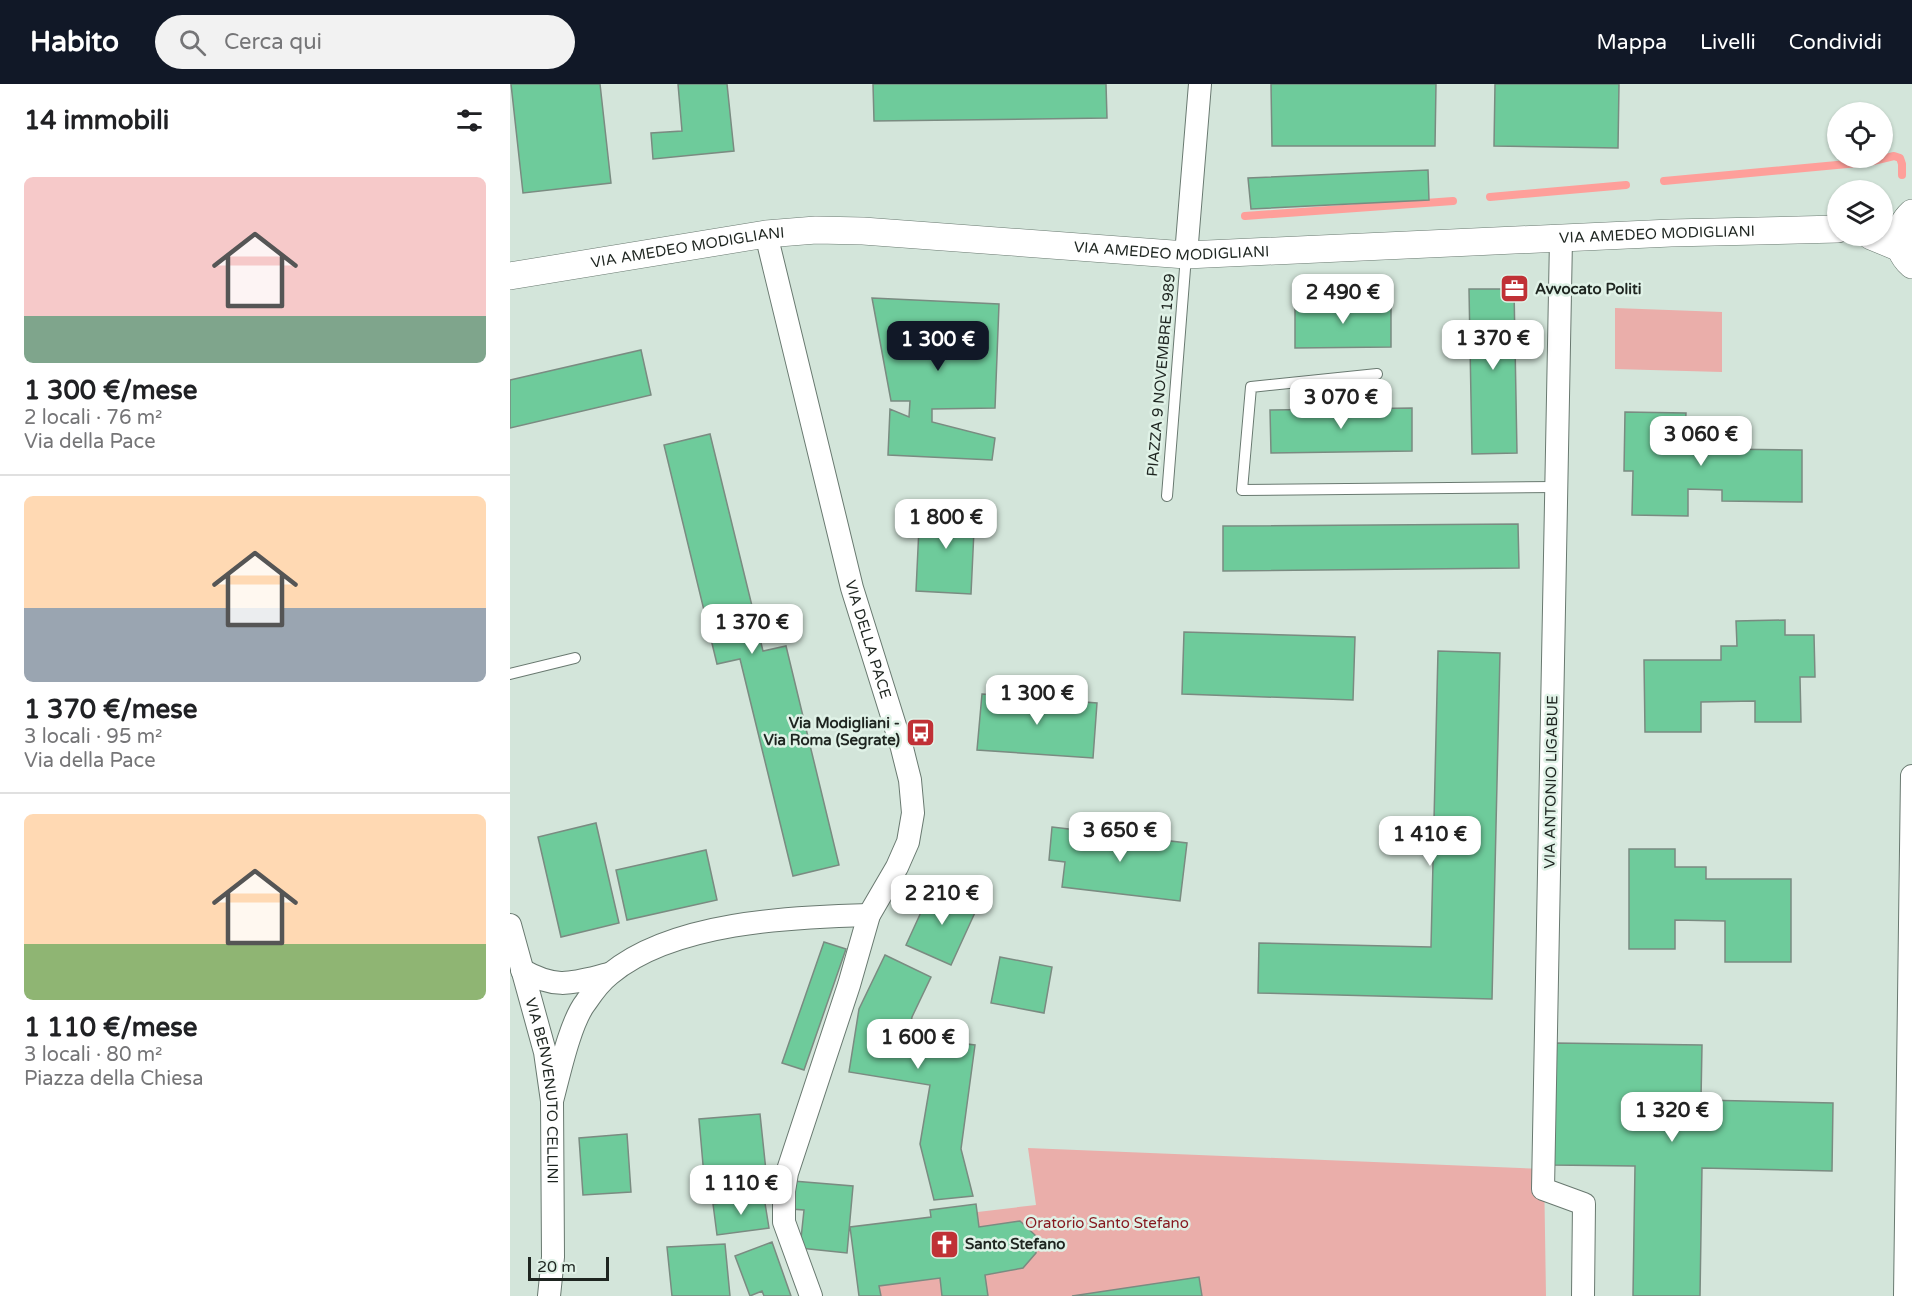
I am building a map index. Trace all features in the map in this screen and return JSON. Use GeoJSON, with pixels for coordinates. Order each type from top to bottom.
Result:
{"type":"FeatureCollection","features":[{"type":"Feature","properties":{"kind":"street"},"geometry":{"type":"LineString","coordinates":[[1186,255],[1200,84]]}},
{"type":"Feature","properties":{"kind":"street"},"geometry":{"type":"LineString","coordinates":[[1893,219],[1910,215]]}},
{"type":"Feature","properties":{"kind":"street"},"geometry":{"type":"LineString","coordinates":[[1906,257],[1899,238],[1901,228],[1910,215]]}},
{"type":"Feature","properties":{"kind":"street","name":"VIA AMEDEO MODIGLIANI"},"geometry":{"type":"LineString","coordinates":[[510,276],[766,234],[816,230],[863,231],[1186,255],[1827,228]]}},
{"type":"Feature","properties":{"kind":"street","name":"VIA DELLA PACE"},"geometry":{"type":"LineString","coordinates":[[766,234],[852,588],[896,724],[910,780],[913,813],[908,842],[897,867],[869,915],[849,985],[787,1173],[784,1191],[784,1222],[811,1296]]}},
{"type":"Feature","properties":{"kind":"street","name":"VIA ANTONIO LIGABUE"},"geometry":{"type":"LineString","coordinates":[[1561,239],[1543,1189],[1584,1204],[1583,1296]]}},
{"type":"Feature","properties":{"kind":"street"},"geometry":{"type":"LineString","coordinates":[[1888,246],[1906,257]]}},
{"type":"Feature","properties":{"kind":"street"},"geometry":{"type":"LineString","coordinates":[[1905,1296],[1912,776]]}},
{"type":"Feature","properties":{"kind":"street"},"geometry":{"type":"LineString","coordinates":[[522,970],[541,980],[570,984],[609,974],[648,951],[709,932],[748,923],[819,916],[869,915]]}},
{"type":"Feature","properties":{"kind":"street","name":"VIA BENVENUTO CELLINI"},"geometry":{"type":"LineString","coordinates":[[510,926],[545,1052],[552,1101],[553,1257],[549,1296]]}},
{"type":"Feature","properties":{"kind":"street"},"geometry":{"type":"LineString","coordinates":[[552,1101],[584,1003],[609,974]]}},
{"type":"Feature","properties":{"kind":"street","name":"VIA BENVENUTO CELLINI"},"geometry":{"type":"LineString","coordinates":[[553,1257],[558,1296]]}},
{"type":"Feature","properties":{"kind":"lane","name":"PIAZZA 9 NOVEMBRE 1989"},"geometry":{"type":"LineString","coordinates":[[1167,496],[1186,255]]}},
{"type":"Feature","properties":{"kind":"lane"},"geometry":{"type":"LineString","coordinates":[[1377,374],[1251,387],[1242,490],[1556,487]]}},
{"type":"Feature","properties":{"kind":"lane"},"geometry":{"type":"LineString","coordinates":[[510,674],[575,658]]}},
{"type":"Feature","properties":{"kind":"green space"},"geometry":{"type":"Polygon","coordinates":[[[1615,308],[1722,312],[1722,372],[1615,369],[1615,308]]]}},
{"type":"Feature","properties":{"kind":"green space","name":"Oratorio Santo Stefano"},"geometry":{"type":"Polygon","coordinates":[[[1028,1148],[1544,1169],[1546,1296],[863,1296],[850,1227],[1036,1205],[1028,1148]]]}},
{"type":"Feature","properties":{"kind":"building"},"geometry":{"type":"Polygon","coordinates":[[[511,84],[600,84],[611,183],[523,193],[511,84]]]}},
{"type":"Feature","properties":{"kind":"building"},"geometry":{"type":"Polygon","coordinates":[[[678,84],[727,84],[734,151],[653,159],[651,133],[682,131],[678,84]]]}},
{"type":"Feature","properties":{"kind":"building"},"geometry":{"type":"Polygon","coordinates":[[[873,84],[1106,84],[1107,118],[874,121],[873,84]]]}},
{"type":"Feature","properties":{"kind":"building"},"geometry":{"type":"Polygon","coordinates":[[[1271,84],[1436,84],[1435,146],[1272,146],[1271,84]]]}},
{"type":"Feature","properties":{"kind":"building"},"geometry":{"type":"Polygon","coordinates":[[[1495,84],[1619,84],[1618,148],[1494,146],[1495,84]]]}},
{"type":"Feature","properties":{"kind":"building"},"geometry":{"type":"Polygon","coordinates":[[[1428,170],[1429,200],[1251,209],[1248,178],[1428,170]]]}},
{"type":"Feature","properties":{"kind":"building"},"geometry":{"type":"Polygon","coordinates":[[[1469,289],[1514,289],[1517,453],[1472,454],[1469,289]]]}},
{"type":"Feature","properties":{"kind":"building"},"geometry":{"type":"Polygon","coordinates":[[[872,298],[999,304],[995,408],[932,409],[932,422],[995,438],[992,460],[888,455],[890,409],[909,417],[910,401],[891,401],[872,298]]]}},
{"type":"Feature","properties":{"kind":"building"},"geometry":{"type":"Polygon","coordinates":[[[1391,302],[1391,347],[1295,348],[1295,303],[1391,302]]]}},
{"type":"Feature","properties":{"kind":"building"},"geometry":{"type":"Polygon","coordinates":[[[641,350],[651,395],[510,428],[510,380],[641,350]]]}},
{"type":"Feature","properties":{"kind":"building"},"geometry":{"type":"Polygon","coordinates":[[[1412,408],[1412,451],[1271,453],[1270,410],[1412,408]]]}},
{"type":"Feature","properties":{"kind":"building"},"geometry":{"type":"Polygon","coordinates":[[[1625,412],[1686,413],[1685,431],[1720,431],[1719,449],[1802,450],[1802,502],[1722,501],[1722,490],[1688,489],[1688,516],[1632,515],[1633,471],[1624,471],[1625,412]]]}},
{"type":"Feature","properties":{"kind":"building"},"geometry":{"type":"Polygon","coordinates":[[[710,434],[763,651],[786,646],[839,865],[793,876],[740,659],[717,664],[664,445],[710,434]]]}},
{"type":"Feature","properties":{"kind":"building"},"geometry":{"type":"Polygon","coordinates":[[[920,506],[975,509],[971,594],[916,591],[920,506]]]}},
{"type":"Feature","properties":{"kind":"building"},"geometry":{"type":"Polygon","coordinates":[[[1518,524],[1519,568],[1223,571],[1223,526],[1518,524]]]}},
{"type":"Feature","properties":{"kind":"building"},"geometry":{"type":"Polygon","coordinates":[[[1785,620],[1785,635],[1814,635],[1815,677],[1800,677],[1801,722],[1755,722],[1755,701],[1701,702],[1701,732],[1645,732],[1644,660],[1721,660],[1721,646],[1737,646],[1736,621],[1785,620]]]}},
{"type":"Feature","properties":{"kind":"building"},"geometry":{"type":"Polygon","coordinates":[[[1184,632],[1355,637],[1353,700],[1182,694],[1184,632]]]}},
{"type":"Feature","properties":{"kind":"building"},"geometry":{"type":"Polygon","coordinates":[[[1438,651],[1500,653],[1492,999],[1258,993],[1259,943],[1431,947],[1438,651]]]}},
{"type":"Feature","properties":{"kind":"building"},"geometry":{"type":"Polygon","coordinates":[[[982,694],[1097,703],[1093,758],[977,750],[982,694]]]}},
{"type":"Feature","properties":{"kind":"building"},"geometry":{"type":"Polygon","coordinates":[[[596,823],[619,923],[561,937],[538,837],[596,823]]]}},
{"type":"Feature","properties":{"kind":"building"},"geometry":{"type":"Polygon","coordinates":[[[1052,827],[1187,843],[1180,901],[1062,887],[1065,862],[1049,860],[1052,827]]]}},
{"type":"Feature","properties":{"kind":"building"},"geometry":{"type":"Polygon","coordinates":[[[1629,849],[1675,849],[1675,867],[1706,867],[1706,879],[1791,879],[1791,962],[1725,962],[1725,921],[1675,920],[1675,949],[1629,949],[1629,849]]]}},
{"type":"Feature","properties":{"kind":"building"},"geometry":{"type":"Polygon","coordinates":[[[706,850],[717,900],[627,920],[616,870],[706,850]]]}},
{"type":"Feature","properties":{"kind":"building"},"geometry":{"type":"Polygon","coordinates":[[[933,886],[978,906],[951,965],[906,945],[933,886]]]}},
{"type":"Feature","properties":{"kind":"building"},"geometry":{"type":"Polygon","coordinates":[[[824,942],[846,949],[804,1070],[782,1063],[824,942]]]}},
{"type":"Feature","properties":{"kind":"building"},"geometry":{"type":"Polygon","coordinates":[[[885,955],[931,977],[912,1017],[909,1037],[975,1045],[961,1149],[973,1196],[934,1200],[920,1144],[930,1085],[849,1072],[859,1009],[885,955]]]}},
{"type":"Feature","properties":{"kind":"building"},"geometry":{"type":"Polygon","coordinates":[[[1000,957],[1052,967],[1044,1013],[991,1003],[1000,957]]]}},
{"type":"Feature","properties":{"kind":"building"},"geometry":{"type":"Polygon","coordinates":[[[1554,1043],[1702,1045],[1701,1100],[1833,1103],[1832,1171],[1702,1168],[1700,1296],[1633,1296],[1635,1166],[1552,1165],[1554,1043]]]}},
{"type":"Feature","properties":{"kind":"building"},"geometry":{"type":"Polygon","coordinates":[[[760,1114],[766,1171],[704,1176],[699,1119],[760,1114]]]}},
{"type":"Feature","properties":{"kind":"building"},"geometry":{"type":"Polygon","coordinates":[[[627,1134],[631,1192],[583,1195],[579,1138],[627,1134]]]}},
{"type":"Feature","properties":{"kind":"building"},"geometry":{"type":"Polygon","coordinates":[[[793,1181],[853,1186],[847,1253],[800,1248],[804,1210],[790,1209],[793,1181]]]}},
{"type":"Feature","properties":{"kind":"building"},"geometry":{"type":"Polygon","coordinates":[[[764,1197],[769,1228],[717,1235],[713,1204],[764,1197]]]}},
{"type":"Feature","properties":{"kind":"building","name":"Santo Stefano"},"geometry":{"type":"Polygon","coordinates":[[[976,1204],[979,1227],[1020,1221],[1035,1235],[1036,1253],[1023,1268],[985,1275],[988,1296],[942,1296],[940,1278],[879,1286],[881,1296],[859,1296],[850,1227],[931,1217],[930,1210],[976,1204]]]}},
{"type":"Feature","properties":{"kind":"building"},"geometry":{"type":"Polygon","coordinates":[[[772,1242],[791,1296],[764,1296],[762,1291],[750,1296],[735,1256],[772,1242]]]}},
{"type":"Feature","properties":{"kind":"building"},"geometry":{"type":"Polygon","coordinates":[[[725,1244],[730,1296],[672,1296],[667,1247],[725,1244]]]}},
{"type":"Feature","properties":{"kind":"building"},"geometry":{"type":"Polygon","coordinates":[[[1199,1277],[1202,1296],[1072,1296],[1199,1277]]]}},
{"type":"Feature","properties":{"kind":"waterway"},"geometry":{"type":"LineString","coordinates":[[1664,181],[1869,162],[1894,156],[1900,158],[1902,175]]}},
{"type":"Feature","properties":{"kind":"waterway"},"geometry":{"type":"LineString","coordinates":[[1490,197],[1626,185]]}},
{"type":"Feature","properties":{"kind":"waterway"},"geometry":{"type":"LineString","coordinates":[[1245,216],[1453,201]]}},
{"type":"Feature","properties":{"kind":"place","name":"Avvocato Politi"},"geometry":{"type":"Point","coordinates":[1514,289]}},
{"type":"Feature","properties":{"kind":"place","name":"Via Modigliani - Via Roma (Segrate)"},"geometry":{"type":"Point","coordinates":[921,732]}},
{"type":"Feature","properties":{"kind":"place","name":"Santo Stefano"},"geometry":{"type":"Point","coordinates":[944,1244]}}]}
